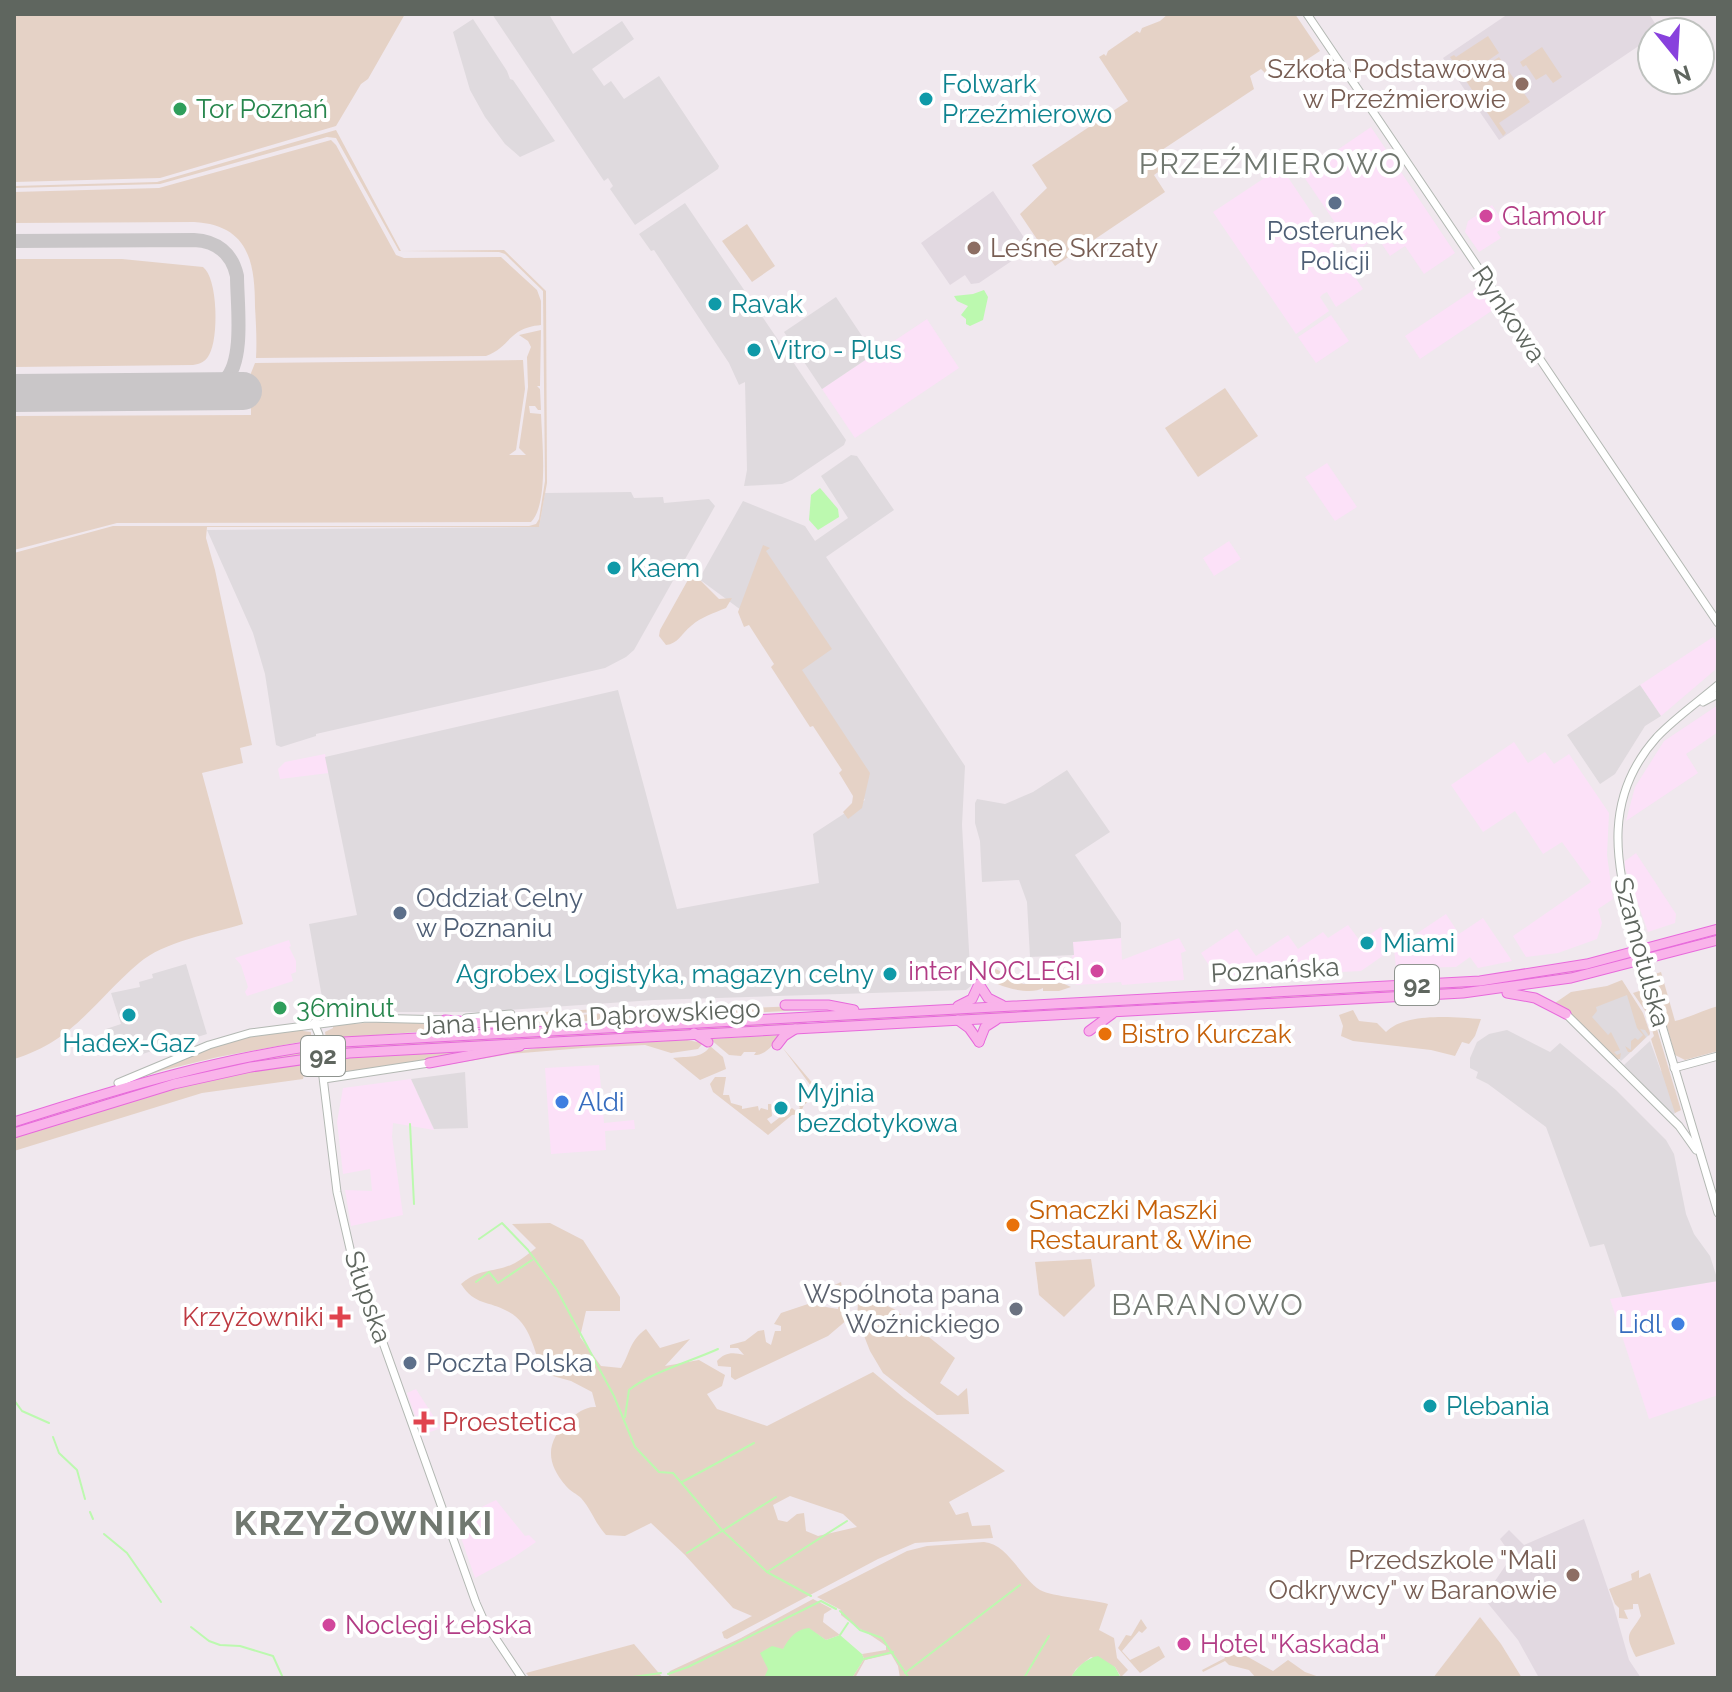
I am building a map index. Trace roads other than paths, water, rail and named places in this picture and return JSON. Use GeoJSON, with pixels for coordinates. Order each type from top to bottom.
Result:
{"type":"FeatureCollection","features":[{"type":"Feature","properties":{"kind":"main road","name":"Poznańska"},"geometry":{"type":"LineString","coordinates":[[828,1015],[1500,978],[1598,962],[1718,929]]}},
{"type":"Feature","properties":{"kind":"main road","name":"Poznańska"},"geometry":{"type":"LineString","coordinates":[[843,1026],[1476,992],[1580,977],[1718,940]]}},
{"type":"Feature","properties":{"kind":"main road"},"geometry":{"type":"LineString","coordinates":[[945,1009],[970,1000],[977,993],[979,984],[991,1000],[1005,1006]]}},
{"type":"Feature","properties":{"kind":"main road"},"geometry":{"type":"LineString","coordinates":[[1476,992],[1530,996],[1566,1014]]}},
{"type":"Feature","properties":{"kind":"main road"},"geometry":{"type":"LineString","coordinates":[[785,1005],[828,1005],[865,1013]]}},
{"type":"Feature","properties":{"kind":"main road"},"geometry":{"type":"LineString","coordinates":[[1089,1031],[1106,1017],[1121,1011]]}},
{"type":"Feature","properties":{"kind":"main road","name":"Jana Henryka Dąbrowskiego"},"geometry":{"type":"LineString","coordinates":[[14,1122],[197,1067],[303,1047],[382,1038],[828,1015]]}},
{"type":"Feature","properties":{"kind":"main road"},"geometry":{"type":"LineString","coordinates":[[954,1020],[969,1028],[979,1042],[980,1033],[986,1026],[1007,1017]]}},
{"type":"Feature","properties":{"kind":"main road"},"geometry":{"type":"LineString","coordinates":[[445,1020],[553,1029]]}},
{"type":"Feature","properties":{"kind":"main road","name":"Jana Henryka Dąbrowskiego"},"geometry":{"type":"LineString","coordinates":[[14,1133],[165,1087],[261,1066],[369,1051],[843,1026]]}},
{"type":"Feature","properties":{"kind":"main road"},"geometry":{"type":"LineString","coordinates":[[777,1045],[787,1033],[800,1028]]}},
{"type":"Feature","properties":{"kind":"main road"},"geometry":{"type":"LineString","coordinates":[[694,1033],[708,1042]]}},
{"type":"Feature","properties":{"kind":"main road"},"geometry":{"type":"LineString","coordinates":[[429,1063],[539,1041]]}},
{"type":"Feature","properties":{"kind":"main road"},"geometry":{"type":"LineString","coordinates":[[75,1102],[118,1083]]}},
{"type":"Feature","properties":{"kind":"street","name":"Rynkowa"},"geometry":{"type":"LineString","coordinates":[[1307,14],[1718,626]]}},
{"type":"Feature","properties":{"kind":"street","name":"Szamotulska"},"geometry":{"type":"LineString","coordinates":[[1718,685],[1669,726],[1644,754],[1630,780],[1617,829],[1618,864],[1634,930],[1718,1213]]}},
{"type":"Feature","properties":{"kind":"street","name":"Szamotulska"},"geometry":{"type":"LineString","coordinates":[[1690,708],[1718,694]]}},
{"type":"Feature","properties":{"kind":"street"},"geometry":{"type":"LineString","coordinates":[[118,1083],[225,1039],[260,1031],[394,1017],[445,1020],[511,1014]]}},
{"type":"Feature","properties":{"kind":"street"},"geometry":{"type":"LineString","coordinates":[[1566,1014],[1679,1126],[1702,1163]]}},
{"type":"Feature","properties":{"kind":"street","name":"Słupska"},"geometry":{"type":"LineString","coordinates":[[317,1023],[337,1192],[353,1258],[476,1603],[484,1621],[522,1678]]}},
{"type":"Feature","properties":{"kind":"street"},"geometry":{"type":"LineString","coordinates":[[1674,1068],[1718,1056]]}},
{"type":"Feature","properties":{"kind":"street"},"geometry":{"type":"LineString","coordinates":[[324,1079],[429,1063]]}},
{"type":"Feature","properties":{"kind":"waterway"},"geometry":{"type":"LineString","coordinates":[[410,1124],[414,1204]]}},
{"type":"Feature","properties":{"kind":"waterway"},"geometry":{"type":"LineString","coordinates":[[479,1239],[502,1223],[528,1250],[557,1290],[614,1396],[635,1447],[659,1472],[673,1473],[722,1530],[767,1572],[811,1596]]}},
{"type":"Feature","properties":{"kind":"waterway"},"geometry":{"type":"LineString","coordinates":[[476,1282],[489,1272],[498,1283],[532,1260]]}},
{"type":"Feature","properties":{"kind":"waterway"},"geometry":{"type":"LineString","coordinates":[[625,1417],[629,1390],[660,1372],[718,1349]]}},
{"type":"Feature","properties":{"kind":"waterway"},"geometry":{"type":"LineString","coordinates":[[14,1400],[22,1411],[49,1423]]}},
{"type":"Feature","properties":{"kind":"waterway"},"geometry":{"type":"LineString","coordinates":[[53,1437],[59,1453],[77,1470],[85,1499]]}},
{"type":"Feature","properties":{"kind":"waterway"},"geometry":{"type":"LineString","coordinates":[[682,1482],[754,1443]]}},
{"type":"Feature","properties":{"kind":"waterway"},"geometry":{"type":"LineString","coordinates":[[687,1553],[776,1497]]}},
{"type":"Feature","properties":{"kind":"waterway"},"geometry":{"type":"LineString","coordinates":[[90,1512],[93,1519]]}},
{"type":"Feature","properties":{"kind":"waterway"},"geometry":{"type":"LineString","coordinates":[[767,1572],[847,1521]]}},
{"type":"Feature","properties":{"kind":"waterway"},"geometry":{"type":"LineString","coordinates":[[104,1534],[127,1553],[161,1602]]}},
{"type":"Feature","properties":{"kind":"waterway"},"geometry":{"type":"LineString","coordinates":[[905,1673],[1020,1585]]}},
{"type":"Feature","properties":{"kind":"waterway"},"geometry":{"type":"LineString","coordinates":[[668,1674],[821,1601],[836,1609]]}},
{"type":"Feature","properties":{"kind":"waterway"},"geometry":{"type":"LineString","coordinates":[[840,1611],[860,1630],[882,1638],[909,1678]]}},
{"type":"Feature","properties":{"kind":"waterway"},"geometry":{"type":"LineString","coordinates":[[840,1635],[848,1623]]}},
{"type":"Feature","properties":{"kind":"waterway"},"geometry":{"type":"LineString","coordinates":[[191,1627],[209,1641],[220,1645],[240,1646],[273,1656],[283,1678]]}},
{"type":"Feature","properties":{"kind":"waterway"},"geometry":{"type":"LineString","coordinates":[[1024,1678],[1049,1636]]}},
{"type":"Feature","properties":{"kind":"waterway"},"geometry":{"type":"LineString","coordinates":[[864,1659],[893,1652]]}},
{"type":"Feature","properties":{"kind":"waterway"},"geometry":{"type":"LineString","coordinates":[[626,1678],[661,1673]]}},
{"type":"Feature","properties":{"kind":"place","name":"Szkoła Podstawowa w Przeźmierowie"},"geometry":{"type":"Point","coordinates":[1522,84]}},
{"type":"Feature","properties":{"kind":"place","name":"Folwark Przeźmierowo"},"geometry":{"type":"Point","coordinates":[926,99]}},
{"type":"Feature","properties":{"kind":"place","name":"Tor Poznań"},"geometry":{"type":"Point","coordinates":[180,109]}},
{"type":"Feature","properties":{"kind":"place","name":"Posterunek Policji"},"geometry":{"type":"Point","coordinates":[1335,203]}},
{"type":"Feature","properties":{"kind":"place","name":"Glamour"},"geometry":{"type":"Point","coordinates":[1486,216]}},
{"type":"Feature","properties":{"kind":"place","name":"Leśne Skrzaty"},"geometry":{"type":"Point","coordinates":[974,248]}},
{"type":"Feature","properties":{"kind":"place","name":"Ravak"},"geometry":{"type":"Point","coordinates":[715,304]}},
{"type":"Feature","properties":{"kind":"place","name":"Vitro - Plus"},"geometry":{"type":"Point","coordinates":[754,350]}},
{"type":"Feature","properties":{"kind":"place","name":"Kaem"},"geometry":{"type":"Point","coordinates":[614,568]}},
{"type":"Feature","properties":{"kind":"place","name":"Oddział Celny w Poznaniu"},"geometry":{"type":"Point","coordinates":[400,913]}},
{"type":"Feature","properties":{"kind":"place","name":"Miami"},"geometry":{"type":"Point","coordinates":[1367,943]}},
{"type":"Feature","properties":{"kind":"place","name":"inter NOCLEGI"},"geometry":{"type":"Point","coordinates":[1097,971]}},
{"type":"Feature","properties":{"kind":"place","name":"Agrobex Logistyka, magazyn celny"},"geometry":{"type":"Point","coordinates":[890,974]}},
{"type":"Feature","properties":{"kind":"place","name":"36minut"},"geometry":{"type":"Point","coordinates":[280,1008]}},
{"type":"Feature","properties":{"kind":"place","name":"Hadex-Gaz"},"geometry":{"type":"Point","coordinates":[129,1015]}},
{"type":"Feature","properties":{"kind":"place","name":"Bistro Kurczak"},"geometry":{"type":"Point","coordinates":[1105,1034]}},
{"type":"Feature","properties":{"kind":"place","name":"Aldi"},"geometry":{"type":"Point","coordinates":[562,1102]}},
{"type":"Feature","properties":{"kind":"place","name":"Myjnia bezdotykowa"},"geometry":{"type":"Point","coordinates":[781,1108]}},
{"type":"Feature","properties":{"kind":"place","name":"Smaczki Maszki Restaurant & Wine"},"geometry":{"type":"Point","coordinates":[1013,1225]}},
{"type":"Feature","properties":{"kind":"place","name":"Wspólnota pana Woźnickiego"},"geometry":{"type":"Point","coordinates":[1016,1309]}},
{"type":"Feature","properties":{"kind":"place","name":"Krzyżowniki"},"geometry":{"type":"Point","coordinates":[340,1317]}},
{"type":"Feature","properties":{"kind":"place","name":"Lidl"},"geometry":{"type":"Point","coordinates":[1678,1324]}},
{"type":"Feature","properties":{"kind":"place","name":"Poczta Polska"},"geometry":{"type":"Point","coordinates":[410,1363]}},
{"type":"Feature","properties":{"kind":"place","name":"Plebania"},"geometry":{"type":"Point","coordinates":[1430,1406]}},
{"type":"Feature","properties":{"kind":"place","name":"Proestetica"},"geometry":{"type":"Point","coordinates":[424,1422]}},
{"type":"Feature","properties":{"kind":"place","name":"Przedszkole \"Mali Odkrywcy\" w Baranowie"},"geometry":{"type":"Point","coordinates":[1573,1575]}},
{"type":"Feature","properties":{"kind":"place","name":"Noclegi Łebska"},"geometry":{"type":"Point","coordinates":[329,1625]}},
{"type":"Feature","properties":{"kind":"place","name":"Hotel \"Kaskada\""},"geometry":{"type":"Point","coordinates":[1184,1644]}},
{"type":"Feature","properties":{"kind":"district","name":"PRZEŹMIEROWO"},"geometry":{"type":"Point","coordinates":[1271,164]}},
{"type":"Feature","properties":{"kind":"district","name":"BARANOWO"},"geometry":{"type":"Point","coordinates":[1208,1305]}},
{"type":"Feature","properties":{"kind":"district","name":"KRZYŻOWNIKI"},"geometry":{"type":"Point","coordinates":[364,1523]}}]}
